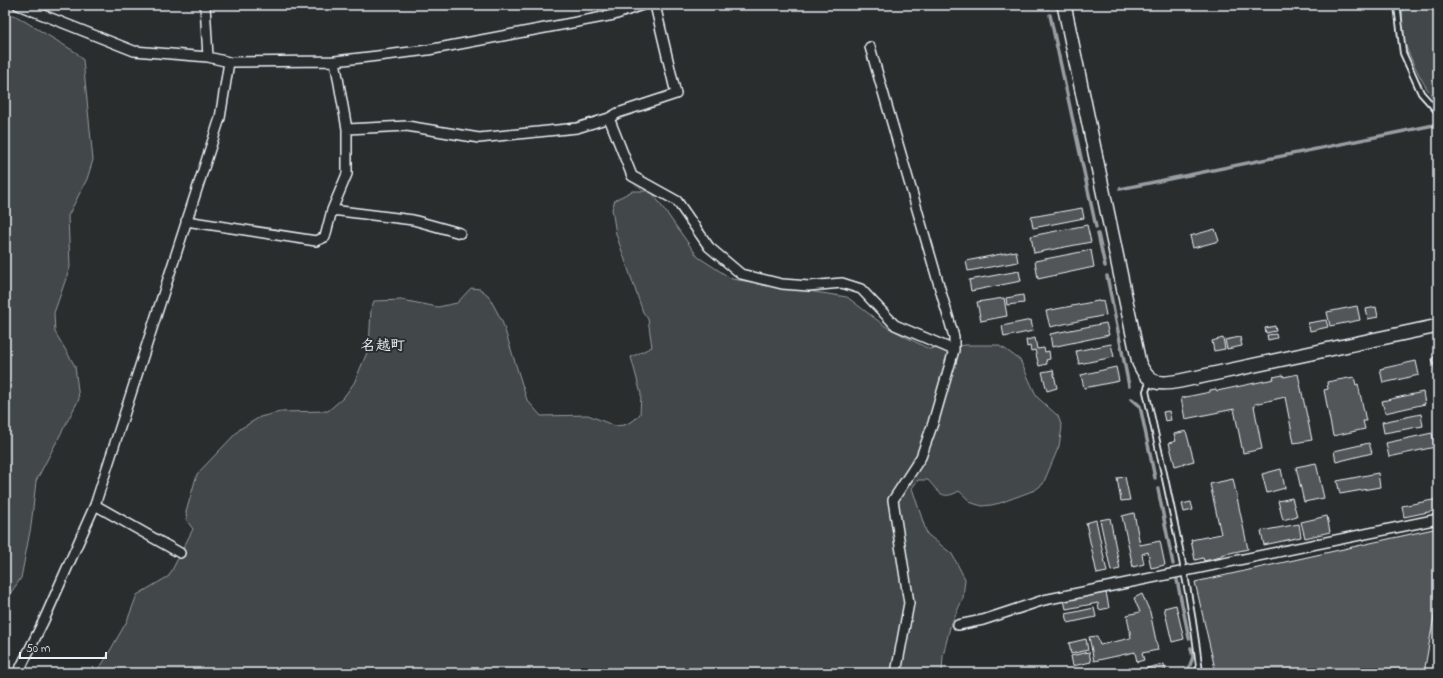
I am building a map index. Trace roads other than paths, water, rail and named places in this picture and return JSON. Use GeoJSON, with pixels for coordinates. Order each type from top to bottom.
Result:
{"type":"FeatureCollection","features":[{"type":"Feature","properties":{"kind":"street"},"geometry":{"type":"LineString","coordinates":[[18,5],[134,51],[208,57],[229,62],[335,60],[428,50],[614,15],[642,5]]}},
{"type":"Feature","properties":{"kind":"street"},"geometry":{"type":"LineString","coordinates":[[205,5],[208,57]]}},
{"type":"Feature","properties":{"kind":"street"},"geometry":{"type":"LineString","coordinates":[[347,129],[406,126],[479,138],[576,128],[610,118],[618,113],[676,94],[656,5]]}},
{"type":"Feature","properties":{"kind":"street"},"geometry":{"type":"LineString","coordinates":[[1064,5],[1139,364],[1144,373],[1151,380],[1158,383],[1180,381],[1438,326]]}},
{"type":"Feature","properties":{"kind":"street"},"geometry":{"type":"LineString","coordinates":[[870,47],[954,337],[954,350],[933,423],[921,457],[893,500],[909,603],[896,673]]}},
{"type":"Feature","properties":{"kind":"street"},"geometry":{"type":"LineString","coordinates":[[186,221],[316,241],[325,237],[332,210],[347,174],[347,129],[335,60]]}},
{"type":"Feature","properties":{"kind":"street"},"geometry":{"type":"LineString","coordinates":[[18,673],[44,620],[95,505],[220,118],[229,62]]}},
{"type":"Feature","properties":{"kind":"street"},"geometry":{"type":"LineString","coordinates":[[610,118],[632,176],[677,201],[709,247],[741,274],[782,284],[809,286],[842,283],[861,289],[895,325],[954,350]]}},
{"type":"Feature","properties":{"kind":"street"},"geometry":{"type":"LineString","coordinates":[[332,210],[413,220],[460,233]]}},
{"type":"Feature","properties":{"kind":"street"},"geometry":{"type":"LineString","coordinates":[[95,505],[180,553]]}},
{"type":"Feature","properties":{"kind":"street"},"geometry":{"type":"LineString","coordinates":[[958,625],[983,620],[1044,600],[1438,519]]}},
{"type":"Feature","properties":{"kind":"lane"},"geometry":{"type":"LineString","coordinates":[[1397,5],[1404,53],[1422,94],[1438,112]]}},
{"type":"Feature","properties":{"kind":"lane"},"geometry":{"type":"LineString","coordinates":[[1151,380],[1146,391],[1184,571],[1197,645],[1200,673]]}},
{"type":"Feature","properties":{"kind":"waterway"},"geometry":{"type":"LineString","coordinates":[[1050,15],[1096,227]]}},
{"type":"Feature","properties":{"kind":"waterway"},"geometry":{"type":"LineString","coordinates":[[1120,189],[1434,125],[1438,126]]}},
{"type":"Feature","properties":{"kind":"waterway"},"geometry":{"type":"LineString","coordinates":[[1098,234],[1105,266]]}},
{"type":"Feature","properties":{"kind":"waterway"},"geometry":{"type":"LineString","coordinates":[[1107,276],[1129,386]]}},
{"type":"Feature","properties":{"kind":"waterway"},"geometry":{"type":"LineString","coordinates":[[1132,399],[1140,406],[1155,478]]}},
{"type":"Feature","properties":{"kind":"waterway"},"geometry":{"type":"LineString","coordinates":[[1158,489],[1173,564]]}},
{"type":"Feature","properties":{"kind":"waterway"},"geometry":{"type":"LineString","coordinates":[[1177,580],[1189,638]]}},
{"type":"Feature","properties":{"kind":"waterway"},"geometry":{"type":"LineString","coordinates":[[1187,673],[1193,657],[1191,648]]}},
{"type":"Feature","properties":{"kind":"district","name":"名越町"},"geometry":{"type":"Point","coordinates":[383,346]}}]}
